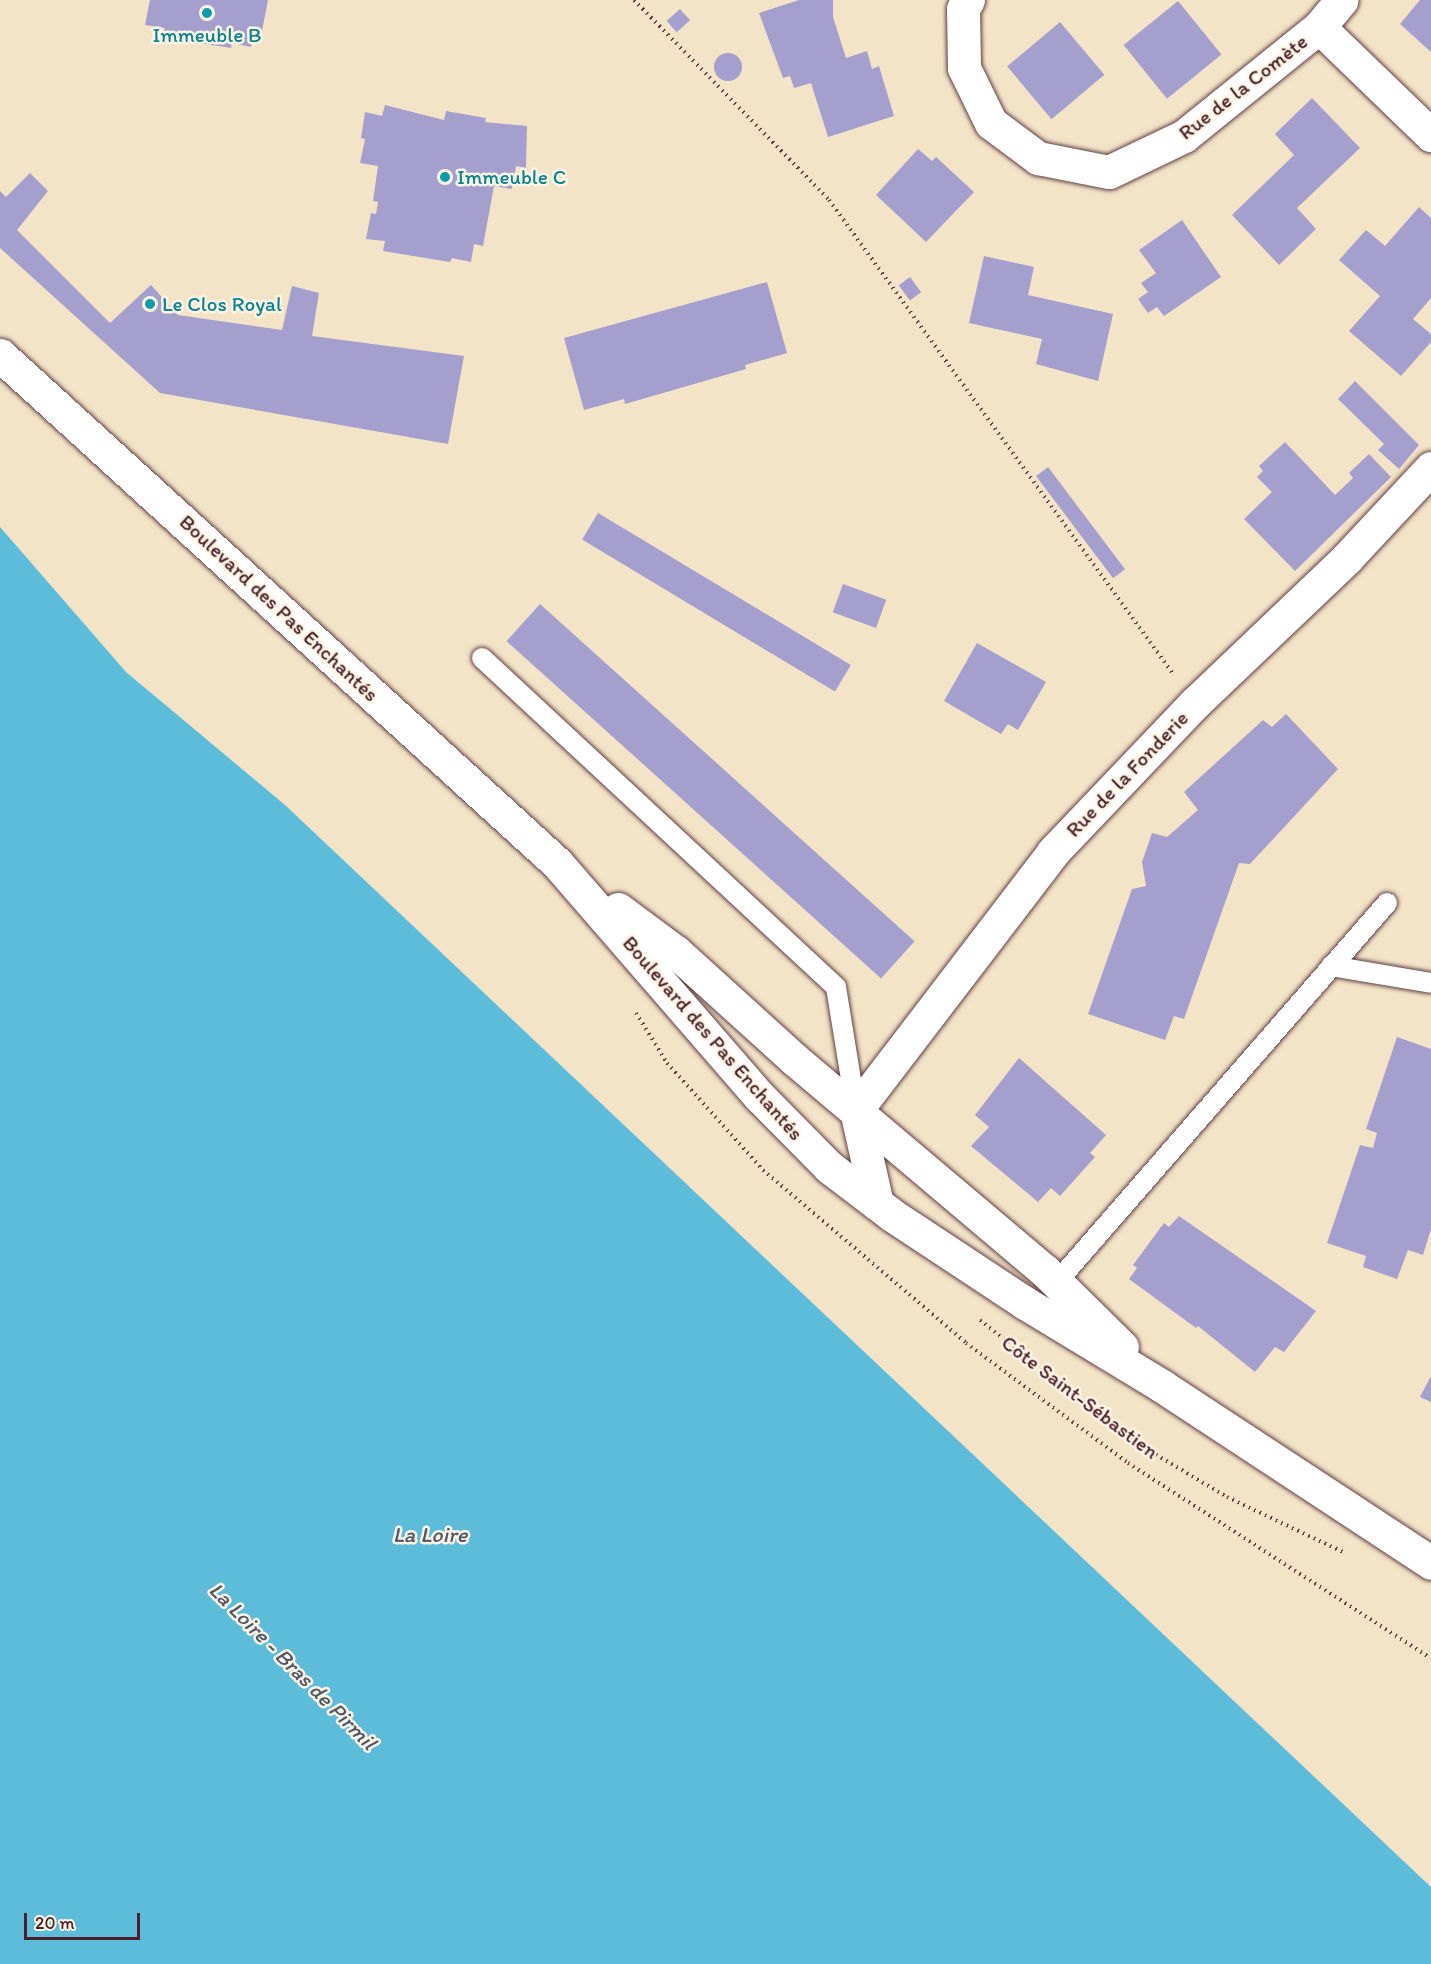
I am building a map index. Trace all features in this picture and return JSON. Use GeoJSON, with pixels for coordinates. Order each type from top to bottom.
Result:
{"type":"FeatureCollection","features":[{"type":"Feature","properties":{"kind":"main road","name":"Rue de la Comète"},"geometry":{"type":"LineString","coordinates":[[968,0],[963,9],[964,69],[991,123],[1038,158],[1109,172],[1184,136],[1319,27],[1342,0]]}},
{"type":"Feature","properties":{"kind":"main road","name":"Rue de la Comète"},"geometry":{"type":"LineString","coordinates":[[1319,27],[1431,135]]}},
{"type":"Feature","properties":{"kind":"main road","name":"Boulevard des Pas Enchantés"},"geometry":{"type":"LineString","coordinates":[[0,355],[557,863],[676,952],[794,1059],[856,1110]]}},
{"type":"Feature","properties":{"kind":"main road","name":"Rue de la Fonderie"},"geometry":{"type":"LineString","coordinates":[[856,1110],[1053,852],[1195,703],[1347,558],[1431,468]]}},
{"type":"Feature","properties":{"kind":"main road","name":"Boulevard des Pas Enchantés"},"geometry":{"type":"LineString","coordinates":[[557,863],[760,1097],[829,1167],[877,1204]]}},
{"type":"Feature","properties":{"kind":"main road"},"geometry":{"type":"LineString","coordinates":[[856,1110],[877,1204]]}},
{"type":"Feature","properties":{"kind":"main road","name":"Côte Saint-Sébastien"},"geometry":{"type":"LineString","coordinates":[[856,1110],[1056,1283],[1162,1386]]}},
{"type":"Feature","properties":{"kind":"main road","name":"Côte Saint-Sébastien"},"geometry":{"type":"LineString","coordinates":[[877,1204],[1024,1304],[1162,1386],[1341,1500],[1431,1563]]}},
{"type":"Feature","properties":{"kind":"main road","name":"Côte Saint-Sébastien"},"geometry":{"type":"LineString","coordinates":[[1341,1500],[1431,1539]]}},
{"type":"Feature","properties":{"kind":"lane"},"geometry":{"type":"LineString","coordinates":[[482,658],[836,987],[856,1110]]}},
{"type":"Feature","properties":{"kind":"lane"},"geometry":{"type":"LineString","coordinates":[[1056,1283],[1387,903]]}},
{"type":"Feature","properties":{"kind":"lane"},"geometry":{"type":"LineString","coordinates":[[1331,966],[1431,983]]}},
{"type":"Feature","properties":{"kind":"path"},"geometry":{"type":"LineString","coordinates":[[634,0],[829,200],[1195,703]]}},
{"type":"Feature","properties":{"kind":"path"},"geometry":{"type":"LineString","coordinates":[[630,1005],[667,1063],[763,1170],[966,1343],[1128,1464],[1431,1658]]}},
{"type":"Feature","properties":{"kind":"path"},"geometry":{"type":"LineString","coordinates":[[728,1132],[733,1126]]}},
{"type":"Feature","properties":{"kind":"path","name":"Côte Saint-Sébastien"},"geometry":{"type":"LineString","coordinates":[[972,1314],[1125,1436],[1227,1497],[1351,1555]]}},
{"type":"Feature","properties":{"kind":"water","name":"La Loire"},"geometry":{"type":"Polygon","coordinates":[[[0,527],[126,672],[285,805],[1431,1887],[1431,1964],[0,1964],[0,527]]]}},
{"type":"Feature","properties":{"kind":"building","name":"Immeuble B"},"geometry":{"type":"Polygon","coordinates":[[[150,0],[268,0],[262,31],[253,31],[251,47],[232,43],[231,48],[162,37],[165,28],[145,25],[150,0]]]}},
{"type":"Feature","properties":{"kind":"building"},"geometry":{"type":"Polygon","coordinates":[[[799,0],[833,0],[833,17],[846,58],[867,51],[872,69],[879,66],[894,116],[828,137],[811,83],[794,88],[790,76],[783,78],[759,13],[799,0]]]}},
{"type":"Feature","properties":{"kind":"building"},"geometry":{"type":"Polygon","coordinates":[[[1420,0],[1431,0],[1431,52],[1400,24],[1420,0]]]}},
{"type":"Feature","properties":{"kind":"building"},"geometry":{"type":"Polygon","coordinates":[[[1178,1],[1221,55],[1167,99],[1124,45],[1178,1]]]}},
{"type":"Feature","properties":{"kind":"building"},"geometry":{"type":"Polygon","coordinates":[[[680,9],[690,20],[677,32],[667,21],[680,9]]]}},
{"type":"Feature","properties":{"kind":"building"},"geometry":{"type":"Polygon","coordinates":[[[1060,22],[1104,75],[1051,119],[1007,66],[1060,22]]]}},
{"type":"Feature","properties":{"kind":"building"},"geometry":{"type":"Polygon","coordinates":[[[728,53],[738,57],[742,67],[738,77],[728,81],[718,77],[714,67],[718,57],[728,53]]]}},
{"type":"Feature","properties":{"kind":"building"},"geometry":{"type":"Polygon","coordinates":[[[1312,98],[1360,148],[1297,208],[1316,229],[1279,265],[1232,215],[1294,155],[1275,134],[1312,98]]]}},
{"type":"Feature","properties":{"kind":"building","name":"Immeuble C"},"geometry":{"type":"Polygon","coordinates":[[[385,105],[444,120],[446,111],[486,118],[485,122],[527,126],[526,168],[516,166],[512,189],[494,186],[483,246],[474,244],[471,262],[452,258],[450,262],[383,251],[385,241],[366,239],[371,213],[376,214],[378,202],[373,201],[378,166],[360,163],[365,139],[361,138],[365,112],[382,116],[385,105]]]}},
{"type":"Feature","properties":{"kind":"building"},"geometry":{"type":"Polygon","coordinates":[[[918,149],[932,161],[936,157],[974,192],[926,242],[876,195],[918,149]]]}},
{"type":"Feature","properties":{"kind":"building","name":"Le Clos Royal"},"geometry":{"type":"Polygon","coordinates":[[[30,173],[48,191],[17,230],[110,323],[151,285],[178,315],[282,330],[292,286],[319,293],[312,336],[464,356],[448,444],[160,393],[0,248],[0,191],[6,197],[30,173]]]}},
{"type":"Feature","properties":{"kind":"building"},"geometry":{"type":"Polygon","coordinates":[[[1419,207],[1431,218],[1431,298],[1413,319],[1431,334],[1431,342],[1401,376],[1349,331],[1380,296],[1339,260],[1366,230],[1385,246],[1419,207]]]}},
{"type":"Feature","properties":{"kind":"building"},"geometry":{"type":"Polygon","coordinates":[[[1182,220],[1221,277],[1164,316],[1157,307],[1148,313],[1138,299],[1148,292],[1141,283],[1156,273],[1139,250],[1182,220]]]}},
{"type":"Feature","properties":{"kind":"building"},"geometry":{"type":"Polygon","coordinates":[[[984,256],[1034,267],[1028,295],[1113,314],[1098,381],[1036,364],[1042,339],[969,323],[984,256]]]}},
{"type":"Feature","properties":{"kind":"building"},"geometry":{"type":"Polygon","coordinates":[[[910,277],[921,292],[910,301],[899,285],[910,277]]]}},
{"type":"Feature","properties":{"kind":"building"},"geometry":{"type":"Polygon","coordinates":[[[767,282],[787,353],[745,365],[746,369],[625,404],[624,399],[584,410],[564,338],[767,282]]]}},
{"type":"Feature","properties":{"kind":"building"},"geometry":{"type":"Polygon","coordinates":[[[1355,381],[1419,445],[1399,469],[1378,450],[1384,444],[1338,399],[1355,381]]]}},
{"type":"Feature","properties":{"kind":"building"},"geometry":{"type":"Polygon","coordinates":[[[1285,442],[1335,495],[1353,478],[1349,473],[1369,454],[1391,477],[1295,571],[1244,519],[1272,492],[1257,477],[1263,471],[1259,466],[1285,442]]]}},
{"type":"Feature","properties":{"kind":"building"},"geometry":{"type":"Polygon","coordinates":[[[1048,467],[1125,569],[1113,578],[1036,476],[1048,467]]]}},
{"type":"Feature","properties":{"kind":"building"},"geometry":{"type":"Polygon","coordinates":[[[598,513],[851,665],[835,692],[582,540],[598,513]]]}},
{"type":"Feature","properties":{"kind":"building"},"geometry":{"type":"Polygon","coordinates":[[[843,584],[886,600],[876,628],[833,612],[843,584]]]}},
{"type":"Feature","properties":{"kind":"building"},"geometry":{"type":"Polygon","coordinates":[[[540,604],[915,941],[881,978],[507,641],[540,604]]]}},
{"type":"Feature","properties":{"kind":"building"},"geometry":{"type":"Polygon","coordinates":[[[977,643],[1046,682],[1018,730],[1008,724],[1001,734],[944,701],[977,643]]]}},
{"type":"Feature","properties":{"kind":"building"},"geometry":{"type":"Polygon","coordinates":[[[1286,714],[1338,769],[1250,864],[1239,863],[1184,1019],[1174,1016],[1165,1040],[1088,1014],[1132,889],[1146,886],[1142,862],[1152,833],[1167,837],[1198,810],[1184,792],[1263,720],[1272,727],[1286,714]]]}},
{"type":"Feature","properties":{"kind":"building"},"geometry":{"type":"Polygon","coordinates":[[[1397,1037],[1431,1049],[1431,1229],[1423,1255],[1408,1250],[1397,1279],[1363,1267],[1366,1256],[1327,1243],[1360,1145],[1373,1148],[1377,1133],[1366,1129],[1397,1037]]]}},
{"type":"Feature","properties":{"kind":"building"},"geometry":{"type":"Polygon","coordinates":[[[1019,1058],[1106,1135],[1090,1153],[1095,1157],[1060,1196],[1051,1188],[1038,1202],[971,1146],[989,1127],[975,1115],[1019,1058]]]}},
{"type":"Feature","properties":{"kind":"building"},"geometry":{"type":"Polygon","coordinates":[[[1179,1216],[1316,1311],[1284,1352],[1275,1347],[1255,1372],[1198,1326],[1196,1328],[1129,1279],[1137,1268],[1133,1265],[1164,1223],[1169,1227],[1179,1216]]]}},
{"type":"Feature","properties":{"kind":"building"},"geometry":{"type":"Polygon","coordinates":[[[1431,1376],[1431,1402],[1420,1397],[1431,1376]]]}},
{"type":"Feature","properties":{"kind":"place","name":"Immeuble B"},"geometry":{"type":"Point","coordinates":[207,13]}},
{"type":"Feature","properties":{"kind":"place","name":"Immeuble C"},"geometry":{"type":"Point","coordinates":[445,177]}},
{"type":"Feature","properties":{"kind":"place","name":"Le Clos Royal"},"geometry":{"type":"Point","coordinates":[150,304]}},
{"type":"Feature","properties":{"kind":"water label","name":"La Loire - Bras de Pirmil"},"geometry":{"type":"Point","coordinates":[293,1666]}}]}
